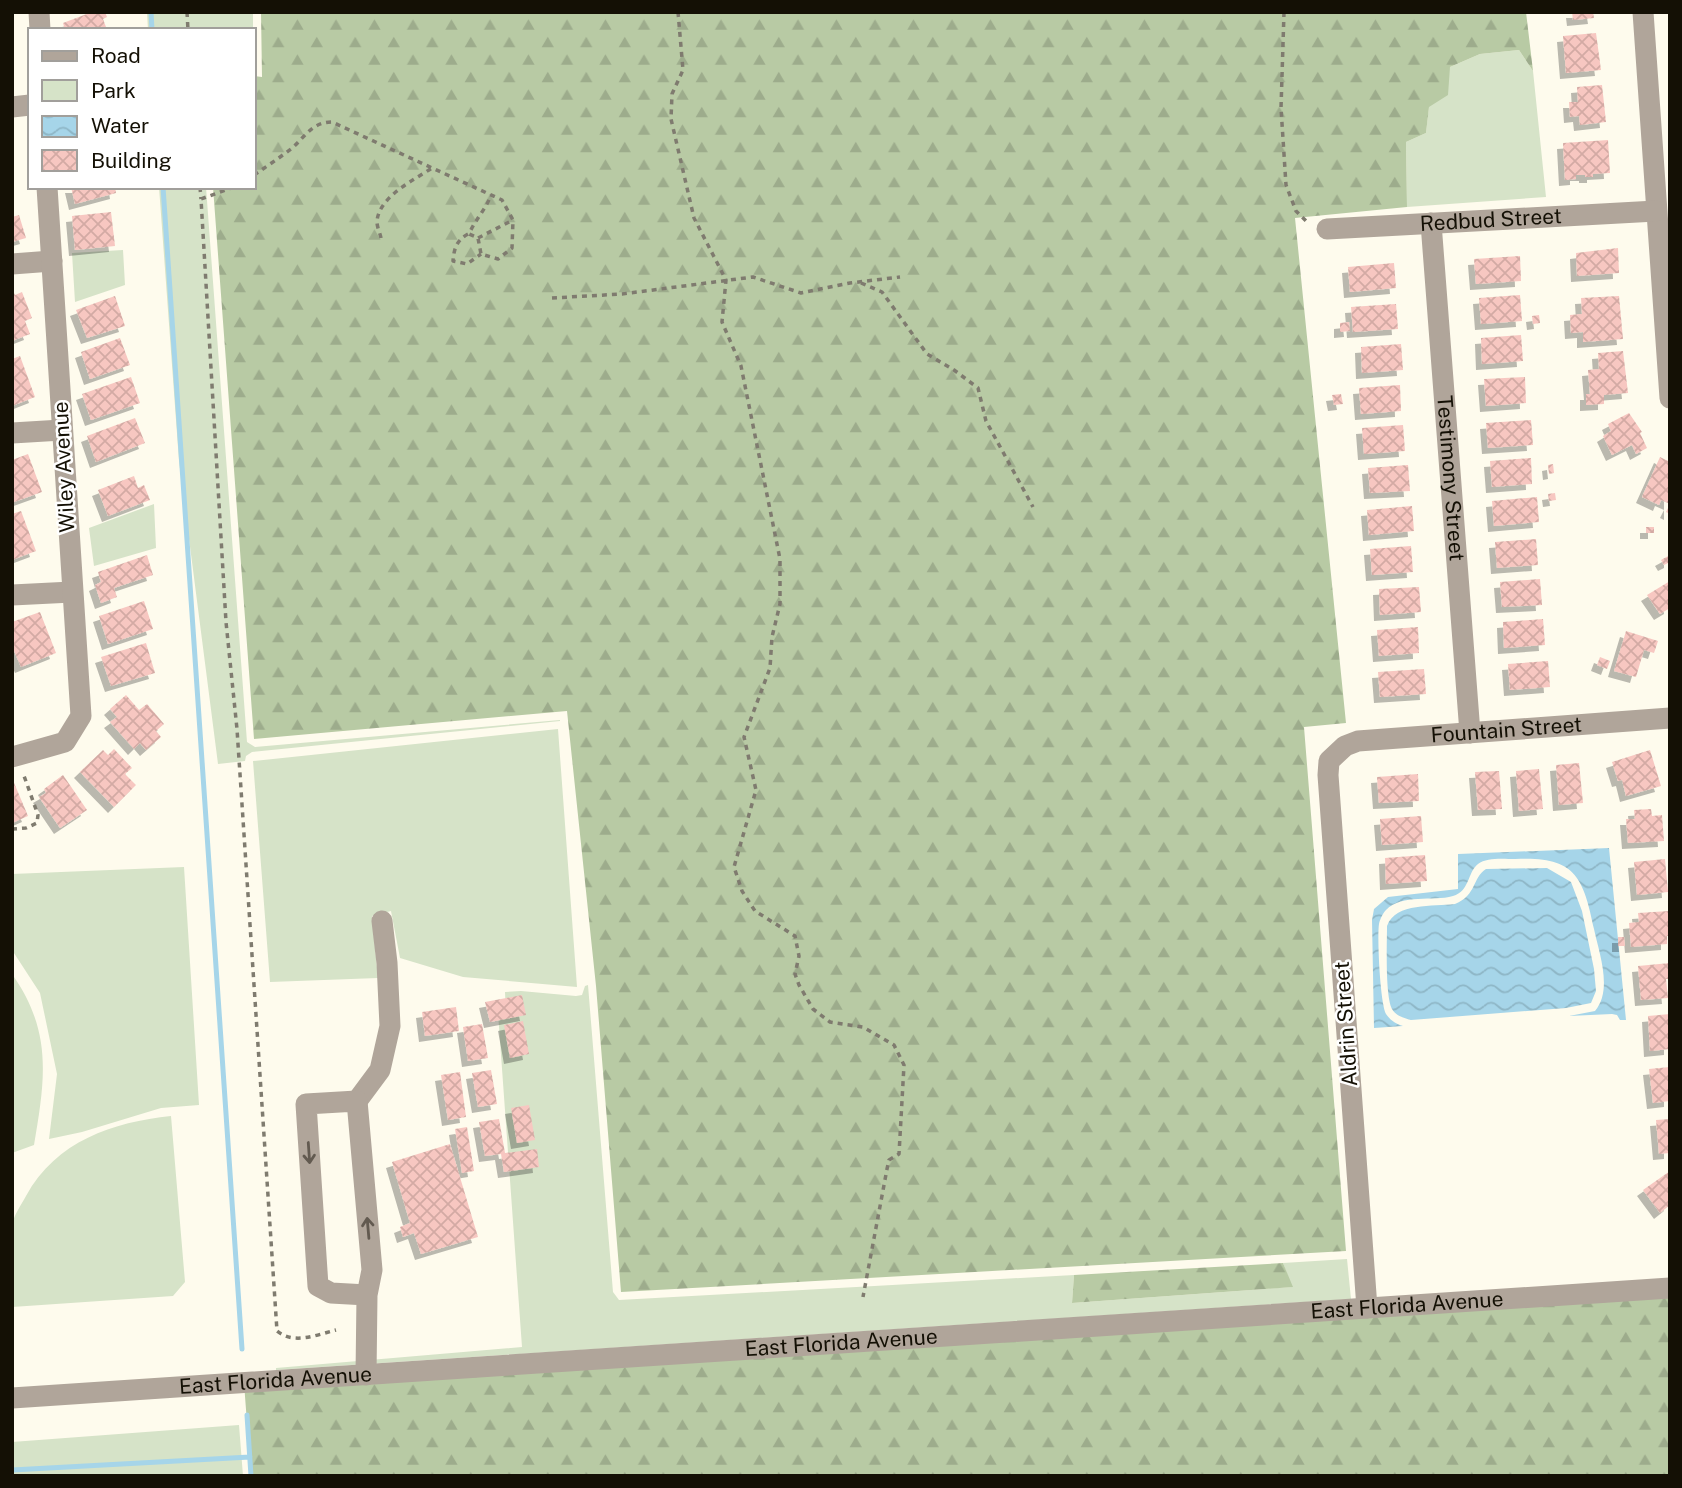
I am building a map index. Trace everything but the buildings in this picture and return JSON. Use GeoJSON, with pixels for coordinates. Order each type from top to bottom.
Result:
{"type":"FeatureCollection","features":[{"type":"Feature","properties":{"kind":"street"},"geometry":{"type":"LineString","coordinates":[[1643,12],[1670,398]]}},
{"type":"Feature","properties":{"kind":"street","name":"Wiley Avenue"},"geometry":{"type":"LineString","coordinates":[[17,763],[65,742],[81,716],[47,189]]}},
{"type":"Feature","properties":{"kind":"street","name":"Redbud Street"},"geometry":{"type":"LineString","coordinates":[[1327,229],[1656,211]]}},
{"type":"Feature","properties":{"kind":"street","name":"Testimony Street"},"geometry":{"type":"LineString","coordinates":[[1431,223],[1470,733]]}},
{"type":"Feature","properties":{"kind":"street"},"geometry":{"type":"LineString","coordinates":[[12,264],[52,261]]}},
{"type":"Feature","properties":{"kind":"street"},"geometry":{"type":"LineString","coordinates":[[12,433],[62,430]]}},
{"type":"Feature","properties":{"kind":"street"},"geometry":{"type":"LineString","coordinates":[[12,595],[72,592]]}},
{"type":"Feature","properties":{"kind":"street","name":"Fountain Street"},"geometry":{"type":"LineString","coordinates":[[1345,746],[1358,741],[1670,718]]}},
{"type":"Feature","properties":{"kind":"street","name":"Aldrin Street"},"geometry":{"type":"LineString","coordinates":[[1345,746],[1329,761],[1328,775],[1367,1308]]}},
{"type":"Feature","properties":{"kind":"street"},"geometry":{"type":"LineString","coordinates":[[366,1375],[366,1295],[372,1270],[357,1101],[380,1070],[390,1026],[382,920]]}},
{"type":"Feature","properties":{"kind":"street"},"geometry":{"type":"LineString","coordinates":[[357,1101],[306,1104],[318,1286],[331,1293],[366,1295]]}},
{"type":"Feature","properties":{"kind":"street","name":"East Florida Avenue"},"geometry":{"type":"LineString","coordinates":[[12,1398],[1670,1288]]}},
{"type":"Feature","properties":{"kind":"path"},"geometry":{"type":"LineString","coordinates":[[678,12],[683,70],[672,94],[671,119],[694,218],[726,280],[722,322],[741,366],[780,559],[780,604],[772,637],[770,668],[744,737],[756,789],[734,867],[742,891],[755,911],[794,936],[799,956],[795,974],[813,1009],[830,1022],[863,1027],[894,1045],[904,1065],[899,1154],[889,1160],[863,1297]]}},
{"type":"Feature","properties":{"kind":"path"},"geometry":{"type":"LineString","coordinates":[[1284,12],[1281,108],[1286,185],[1296,211],[1311,226],[1327,229]]}},
{"type":"Feature","properties":{"kind":"path"},"geometry":{"type":"LineString","coordinates":[[256,174],[293,148],[312,128],[323,122],[332,122],[502,200],[513,220],[512,248],[498,259],[481,254]]}},
{"type":"Feature","properties":{"kind":"path"},"geometry":{"type":"LineString","coordinates":[[381,238],[377,221],[386,202],[433,167]]}},
{"type":"Feature","properties":{"kind":"path"},"geometry":{"type":"LineString","coordinates":[[200,189],[226,622],[237,729],[277,1331],[285,1337],[298,1339],[336,1330]]}},
{"type":"Feature","properties":{"kind":"path"},"geometry":{"type":"LineString","coordinates":[[201,199],[228,189]]}},
{"type":"Feature","properties":{"kind":"path"},"geometry":{"type":"LineString","coordinates":[[481,254],[467,264],[453,261],[453,251],[460,238],[468,234],[477,216],[488,205],[491,195]]}},
{"type":"Feature","properties":{"kind":"path"},"geometry":{"type":"LineString","coordinates":[[468,234],[478,238],[513,220]]}},
{"type":"Feature","properties":{"kind":"path"},"geometry":{"type":"LineString","coordinates":[[478,238],[481,254]]}},
{"type":"Feature","properties":{"kind":"path"},"geometry":{"type":"LineString","coordinates":[[552,298],[622,294],[753,277],[801,293],[900,277]]}},
{"type":"Feature","properties":{"kind":"path"},"geometry":{"type":"LineString","coordinates":[[859,282],[882,292],[927,354],[978,388],[986,421],[1033,507]]}},
{"type":"Feature","properties":{"kind":"path"},"geometry":{"type":"LineString","coordinates":[[12,829],[26,828],[37,822],[38,816],[17,763]]}},
{"type":"Feature","properties":{"kind":"green space"},"geometry":{"type":"Polygon","coordinates":[[[147,12],[253,12],[253,28],[148,28],[147,12]]]}},
{"type":"Feature","properties":{"kind":"green space"},"geometry":{"type":"Polygon","coordinates":[[[261,12],[1526,12],[1533,71],[1519,50],[1480,54],[1450,67],[1448,95],[1429,107],[1426,133],[1406,142],[1407,207],[1295,218],[1346,723],[1304,727],[1346,1251],[621,1292],[596,986],[567,711],[254,739],[213,189],[256,189],[256,76],[262,77],[261,12]]]}},
{"type":"Feature","properties":{"kind":"green space"},"geometry":{"type":"Polygon","coordinates":[[[1519,50],[1533,71],[1546,197],[1407,207],[1406,142],[1426,133],[1429,106],[1450,67],[1480,54],[1519,50]]]}},
{"type":"Feature","properties":{"kind":"green space"},"geometry":{"type":"Polygon","coordinates":[[[159,189],[206,189],[247,742],[255,747],[560,721],[252,752],[246,756],[245,761],[218,764],[179,461],[159,189]]]}},
{"type":"Feature","properties":{"kind":"green space"},"geometry":{"type":"Polygon","coordinates":[[[123,250],[125,285],[75,302],[72,253],[123,250]]]}},
{"type":"Feature","properties":{"kind":"green space"},"geometry":{"type":"Polygon","coordinates":[[[154,504],[156,548],[94,566],[89,528],[154,504]]]}},
{"type":"Feature","properties":{"kind":"green space"},"geometry":{"type":"Polygon","coordinates":[[[558,729],[577,987],[463,977],[400,958],[391,911],[372,916],[378,978],[270,982],[253,761],[558,729]]]}},
{"type":"Feature","properties":{"kind":"green space"},"geometry":{"type":"Polygon","coordinates":[[[184,867],[199,1105],[161,1108],[49,1139],[57,1074],[40,993],[12,950],[12,874],[184,867]]]}},
{"type":"Feature","properties":{"kind":"green space"},"geometry":{"type":"Polygon","coordinates":[[[12,974],[25,995],[40,1036],[43,1078],[34,1145],[12,1153],[12,974]]]}},
{"type":"Feature","properties":{"kind":"green space"},"geometry":{"type":"Polygon","coordinates":[[[588,985],[613,1292],[619,1300],[1074,1275],[1072,1303],[1292,1287],[1283,1263],[1347,1259],[1351,1299],[276,1370],[522,1347],[498,1013],[506,1013],[505,992],[576,996],[582,995],[588,985]]]}},
{"type":"Feature","properties":{"kind":"green space"},"geometry":{"type":"Polygon","coordinates":[[[171,1116],[185,1282],[173,1296],[12,1307],[12,1225],[38,1177],[53,1161],[88,1138],[128,1123],[171,1116]]]}},
{"type":"Feature","properties":{"kind":"green space"},"geometry":{"type":"Polygon","coordinates":[[[1283,1263],[1293,1287],[1072,1303],[1074,1275],[1283,1263]]]}},
{"type":"Feature","properties":{"kind":"green space"},"geometry":{"type":"Polygon","coordinates":[[[1670,1288],[1670,1476],[251,1476],[244,1383],[1670,1288]]]}},
{"type":"Feature","properties":{"kind":"green space"},"geometry":{"type":"Polygon","coordinates":[[[239,1425],[243,1476],[12,1476],[12,1442],[239,1425]]]}},
{"type":"Feature","properties":{"kind":"water"},"geometry":{"type":"Polygon","coordinates":[[[1609,848],[1626,1020],[1620,1020],[1617,1015],[1612,1014],[1569,1016],[1595,1011],[1603,993],[1604,982],[1590,910],[1580,882],[1563,866],[1551,861],[1496,859],[1478,864],[1459,894],[1445,898],[1401,901],[1386,910],[1379,922],[1378,931],[1382,997],[1386,1014],[1393,1022],[1403,1026],[1374,1028],[1372,920],[1374,909],[1388,897],[1458,889],[1458,854],[1609,848]]]}},
{"type":"Feature","properties":{"kind":"water"},"geometry":{"type":"Polygon","coordinates":[[[1547,868],[1571,882],[1582,911],[1594,969],[1596,991],[1591,1003],[1566,1008],[1411,1020],[1392,1009],[1388,993],[1387,926],[1392,918],[1416,907],[1455,904],[1467,896],[1486,869],[1547,868]]]}},
{"type":"Feature","properties":{"kind":"waterway"},"geometry":{"type":"LineString","coordinates":[[151,12],[152,28]]}},
{"type":"Feature","properties":{"kind":"waterway"},"geometry":{"type":"LineString","coordinates":[[163,189],[242,1349]]}},
{"type":"Feature","properties":{"kind":"waterway"},"geometry":{"type":"LineString","coordinates":[[247,1415],[251,1476]]}},
{"type":"Feature","properties":{"kind":"waterway"},"geometry":{"type":"LineString","coordinates":[[12,1470],[250,1457]]}}]}
